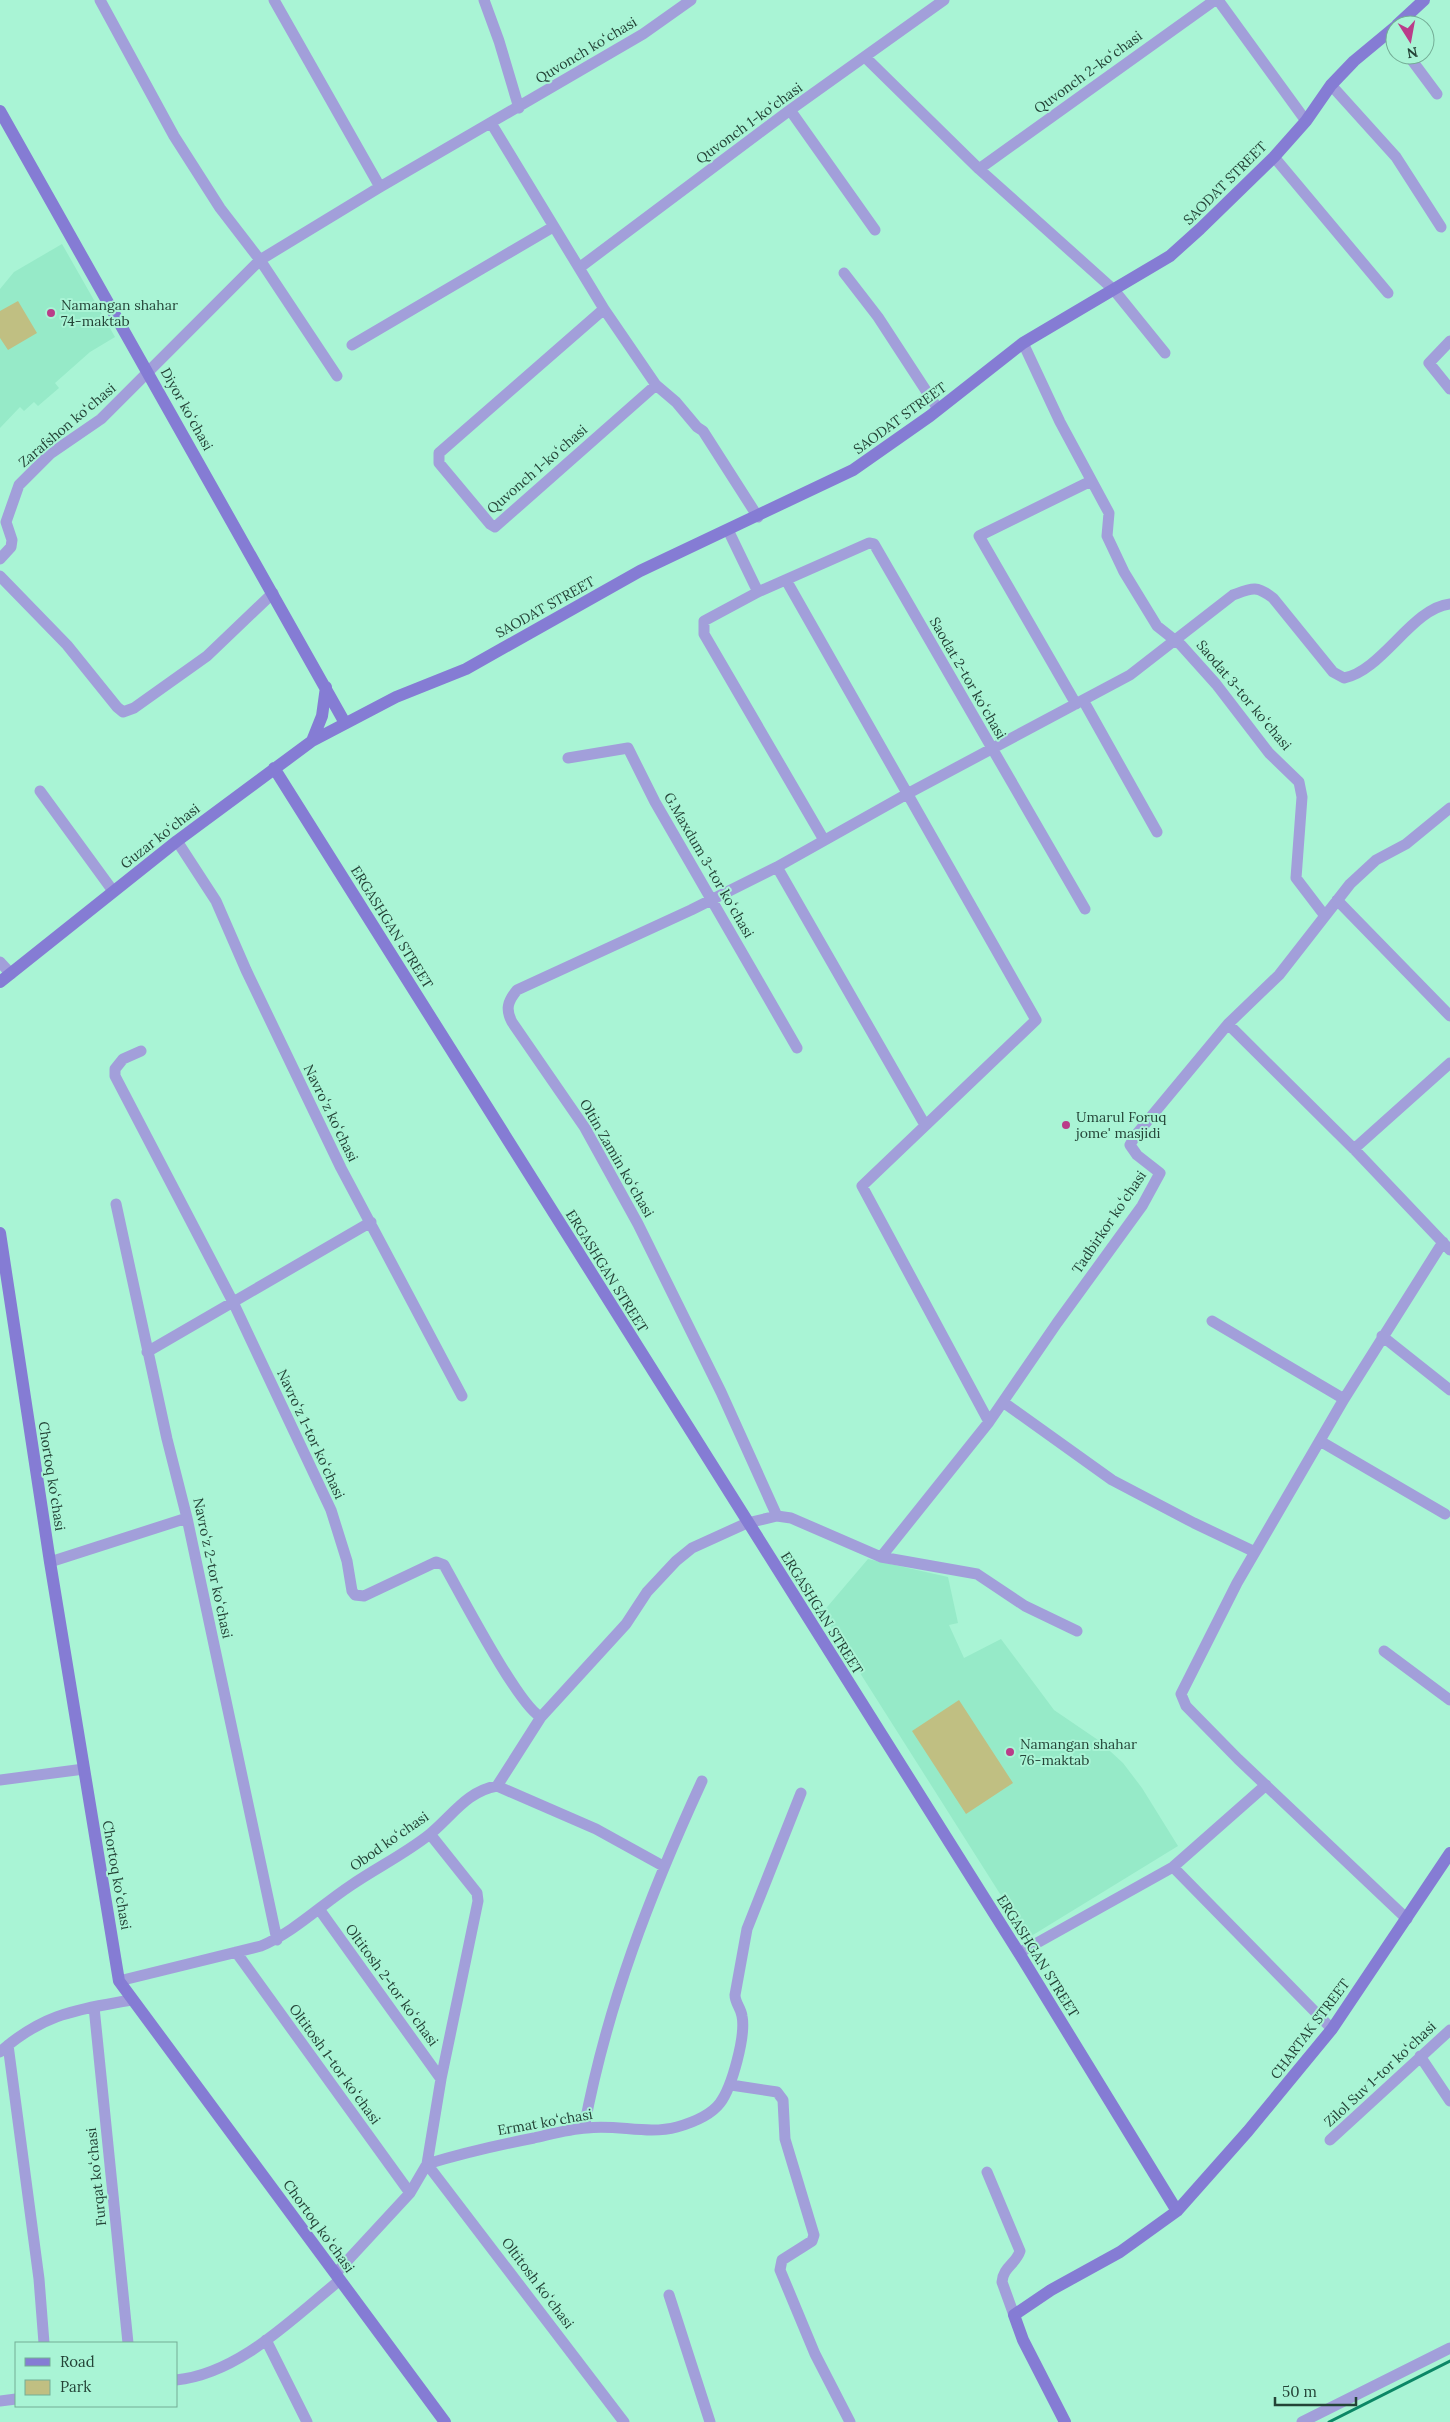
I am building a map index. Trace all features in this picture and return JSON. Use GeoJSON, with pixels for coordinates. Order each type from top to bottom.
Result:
{"type":"FeatureCollection","features":[{"type":"Feature","properties":{"kind":"street"},"geometry":{"type":"LineString","coordinates":[[100,0],[174,136],[220,208],[260,260],[337,376]]}},
{"type":"Feature","properties":{"kind":"street"},"geometry":{"type":"LineString","coordinates":[[274,0],[380,187]]}},
{"type":"Feature","properties":{"kind":"street"},"geometry":{"type":"LineString","coordinates":[[149,372],[260,260],[380,187],[519,108],[484,0]]}},
{"type":"Feature","properties":{"kind":"street","name":"Quvonch koʻchasi"},"geometry":{"type":"LineString","coordinates":[[519,108],[643,34],[691,0]]}},
{"type":"Feature","properties":{"kind":"street"},"geometry":{"type":"LineString","coordinates":[[944,0],[866,58],[979,169],[1114,290],[1166,354]]}},
{"type":"Feature","properties":{"kind":"street","name":"Quvonch 2-koʻchasi"},"geometry":{"type":"LineString","coordinates":[[979,169],[1216,0],[1306,121]]}},
{"type":"Feature","properties":{"kind":"street","name":"SAODAT STREET"},"geometry":{"type":"LineString","coordinates":[[1409,15],[1424,0]]}},
{"type":"Feature","properties":{"kind":"street","name":"SAODAT STREET"},"geometry":{"type":"LineString","coordinates":[[345,723],[396,698],[466,669],[640,571],[853,470],[938,409],[1023,343],[1170,256],[1274,157],[1306,121],[1332,85],[1354,61],[1385,37]]}},
{"type":"Feature","properties":{"kind":"street","name":"Quvonch 1-koʻchasi"},"geometry":{"type":"LineString","coordinates":[[579,268],[790,110],[866,58]]}},
{"type":"Feature","properties":{"kind":"street"},"geometry":{"type":"LineString","coordinates":[[1415,65],[1437,94]]}},
{"type":"Feature","properties":{"kind":"street"},"geometry":{"type":"LineString","coordinates":[[1332,85],[1396,157],[1441,227]]}},
{"type":"Feature","properties":{"kind":"street"},"geometry":{"type":"LineString","coordinates":[[790,110],[875,230]]}},
{"type":"Feature","properties":{"kind":"street","name":"Diyor koʻchasi"},"geometry":{"type":"LineString","coordinates":[[0,111],[149,372],[345,723]]}},
{"type":"Feature","properties":{"kind":"street"},"geometry":{"type":"LineString","coordinates":[[491,123],[604,309],[656,385],[676,402],[697,427],[703,431],[758,516]]}},
{"type":"Feature","properties":{"kind":"street"},"geometry":{"type":"LineString","coordinates":[[1274,157],[1388,294]]}},
{"type":"Feature","properties":{"kind":"street"},"geometry":{"type":"LineString","coordinates":[[352,345],[553,227]]}},
{"type":"Feature","properties":{"kind":"street"},"geometry":{"type":"LineString","coordinates":[[844,273],[878,317],[938,409]]}},
{"type":"Feature","properties":{"kind":"street","name":"Quvonch 1-koʻchasi"},"geometry":{"type":"LineString","coordinates":[[604,309],[439,452],[440,463],[490,524],[495,527],[656,385]]}},
{"type":"Feature","properties":{"kind":"street"},"geometry":{"type":"LineString","coordinates":[[1450,341],[1429,363],[1450,389]]}},
{"type":"Feature","properties":{"kind":"street","name":"Saodat 3-tor koʻchasi"},"geometry":{"type":"LineString","coordinates":[[1023,343],[1091,481],[1110,513],[1107,536],[1124,572],[1157,626],[1176,640],[1216,684],[1269,753],[1299,782],[1302,797],[1296,878],[1325,916]]}},
{"type":"Feature","properties":{"kind":"street","name":"Zarafshon koʻchasi"},"geometry":{"type":"LineString","coordinates":[[0,560],[11,547],[12,540],[6,522],[19,485],[50,454],[101,419],[149,372]]}},
{"type":"Feature","properties":{"kind":"street"},"geometry":{"type":"LineString","coordinates":[[1091,481],[979,536],[1157,832]]}},
{"type":"Feature","properties":{"kind":"street"},"geometry":{"type":"LineString","coordinates":[[728,530],[758,592]]}},
{"type":"Feature","properties":{"kind":"street","name":"Saodat 2-tor koʻchasi"},"geometry":{"type":"LineString","coordinates":[[786,580],[864,543],[874,544],[1085,909]]}},
{"type":"Feature","properties":{"kind":"street"},"geometry":{"type":"LineString","coordinates":[[0,576],[67,645],[123,712],[134,708],[207,656],[273,593]]}},
{"type":"Feature","properties":{"kind":"street"},"geometry":{"type":"LineString","coordinates":[[824,840],[704,634],[704,621],[758,592],[786,580],[1036,1020],[862,1186],[990,1422]]}},
{"type":"Feature","properties":{"kind":"street"},"geometry":{"type":"LineString","coordinates":[[710,900],[777,867],[907,794],[1130,675],[1233,595],[1249,589],[1261,588],[1273,598],[1333,672],[1344,678],[1360,672],[1433,608],[1450,604]]}},
{"type":"Feature","properties":{"kind":"street"},"geometry":{"type":"LineString","coordinates":[[312,741],[322,716],[326,687]]}},
{"type":"Feature","properties":{"kind":"street","name":"Guzar koʻchasi"},"geometry":{"type":"LineString","coordinates":[[0,982],[177,841],[274,768],[312,741],[345,723]]}},
{"type":"Feature","properties":{"kind":"street","name":"G.Maxdum 3-tor koʻchasi"},"geometry":{"type":"LineString","coordinates":[[568,758],[628,748],[655,802],[710,900],[797,1048]]}},
{"type":"Feature","properties":{"kind":"street","name":"ERGASHGAN STREET"},"geometry":{"type":"LineString","coordinates":[[274,768],[1019,1953],[1178,2211]]}},
{"type":"Feature","properties":{"kind":"street"},"geometry":{"type":"LineString","coordinates":[[40,791],[113,891]]}},
{"type":"Feature","properties":{"kind":"street","name":"Tadbirkor koʻchasi"},"geometry":{"type":"LineString","coordinates":[[881,1557],[990,1422],[1142,1206],[1160,1173],[1137,1155],[1130,1145],[1135,1136],[1228,1024],[1279,975],[1337,900],[1363,870],[1376,860],[1406,844],[1450,808]]}},
{"type":"Feature","properties":{"kind":"street","name":"Navroʻz koʻchasi"},"geometry":{"type":"LineString","coordinates":[[177,841],[216,901],[246,970],[336,1159],[462,1396]]}},
{"type":"Feature","properties":{"kind":"street"},"geometry":{"type":"LineString","coordinates":[[777,867],[925,1125]]}},
{"type":"Feature","properties":{"kind":"street","name":"Oltin Zamin koʻchasi"},"geometry":{"type":"LineString","coordinates":[[710,900],[517,990],[510,998],[508,1014],[585,1128],[638,1224],[718,1384],[777,1516]]}},
{"type":"Feature","properties":{"kind":"street"},"geometry":{"type":"LineString","coordinates":[[1337,900],[1450,1016]]}},
{"type":"Feature","properties":{"kind":"street"},"geometry":{"type":"LineString","coordinates":[[0,962],[11,974]]}},
{"type":"Feature","properties":{"kind":"street"},"geometry":{"type":"LineString","coordinates":[[1228,1024],[1354,1149],[1446,1246],[1382,1336],[1344,1399],[1255,1552],[1181,1694],[1186,1706],[1407,1919]]}},
{"type":"Feature","properties":{"kind":"street","name":"Navroʻz 1-tor koʻchasi"},"geometry":{"type":"LineString","coordinates":[[141,1051],[123,1059],[115,1069],[115,1076],[233,1302],[331,1510],[347,1561],[355,1596],[364,1596],[436,1562],[444,1565],[506,1673],[534,1714],[542,1717]]}},
{"type":"Feature","properties":{"kind":"street"},"geometry":{"type":"LineString","coordinates":[[1354,1149],[1450,1063]]}},
{"type":"Feature","properties":{"kind":"street","name":"Navroʻz 2-tor koʻchasi"},"geometry":{"type":"LineString","coordinates":[[116,1204],[147,1352],[187,1518],[277,1940]]}},
{"type":"Feature","properties":{"kind":"street"},"geometry":{"type":"LineString","coordinates":[[147,1352],[371,1222]]}},
{"type":"Feature","properties":{"kind":"street","name":"Chortoq koʻchasi"},"geometry":{"type":"LineString","coordinates":[[0,1233],[50,1562],[119,1981],[131,2000],[445,2422]]}},
{"type":"Feature","properties":{"kind":"street"},"geometry":{"type":"LineString","coordinates":[[1212,1321],[1344,1399]]}},
{"type":"Feature","properties":{"kind":"street"},"geometry":{"type":"LineString","coordinates":[[1382,1336],[1450,1390]]}},
{"type":"Feature","properties":{"kind":"street"},"geometry":{"type":"LineString","coordinates":[[1003,1402],[1112,1480],[1194,1523],[1255,1552]]}},
{"type":"Feature","properties":{"kind":"street"},"geometry":{"type":"LineString","coordinates":[[1320,1441],[1445,1514]]}},
{"type":"Feature","properties":{"kind":"street"},"geometry":{"type":"LineString","coordinates":[[663,1866],[596,1829],[497,1786],[542,1717],[626,1624],[647,1592],[676,1561],[692,1548],[747,1523],[777,1516],[791,1518],[881,1557],[977,1574],[1025,1606],[1077,1631]]}},
{"type":"Feature","properties":{"kind":"street"},"geometry":{"type":"LineString","coordinates":[[50,1562],[187,1518]]}},
{"type":"Feature","properties":{"kind":"street"},"geometry":{"type":"LineString","coordinates":[[1384,1651],[1450,1700]]}},
{"type":"Feature","properties":{"kind":"street"},"geometry":{"type":"LineString","coordinates":[[0,1780],[84,1769]]}},
{"type":"Feature","properties":{"kind":"street"},"geometry":{"type":"LineString","coordinates":[[584,2128],[607,2025],[663,1866],[702,1780]]}},
{"type":"Feature","properties":{"kind":"street"},"geometry":{"type":"LineString","coordinates":[[1019,1953],[1173,1867],[1266,1785]]}},
{"type":"Feature","properties":{"kind":"street","name":"Obod koʻchasi"},"geometry":{"type":"LineString","coordinates":[[119,1981],[261,1946],[277,1940],[348,1887],[430,1834],[465,1800],[484,1788],[497,1786]]}},
{"type":"Feature","properties":{"kind":"street","name":"Ermat koʻchasi"},"geometry":{"type":"LineString","coordinates":[[427,2164],[470,2151],[584,2128],[604,2126],[642,2130],[676,2127],[695,2120],[719,2105],[730,2085],[738,2054],[742,2016],[736,2003],[735,1995],[747,1930],[801,1793]]}},
{"type":"Feature","properties":{"kind":"street"},"geometry":{"type":"LineString","coordinates":[[178,2380],[215,2372],[266,2340],[338,2277],[410,2193],[427,2164],[441,2079],[478,1901],[477,1893],[430,1834]]}},
{"type":"Feature","properties":{"kind":"street","name":"CHARTAK STREET"},"geometry":{"type":"LineString","coordinates":[[1178,2211],[1332,2030],[1450,1853]]}},
{"type":"Feature","properties":{"kind":"street"},"geometry":{"type":"LineString","coordinates":[[1173,1867],[1332,2030]]}},
{"type":"Feature","properties":{"kind":"street","name":"Oltitosh 2-tor koʻchasi"},"geometry":{"type":"LineString","coordinates":[[319,1909],[441,2079]]}},
{"type":"Feature","properties":{"kind":"street","name":"Oltitosh 1-tor koʻchasi"},"geometry":{"type":"LineString","coordinates":[[236,1952],[410,2193]]}},
{"type":"Feature","properties":{"kind":"street"},"geometry":{"type":"LineString","coordinates":[[44,2342],[39,2279],[4,2048],[36,2024],[59,2015],[131,2000]]}},
{"type":"Feature","properties":{"kind":"street","name":"Furqat koʻchasi"},"geometry":{"type":"LineString","coordinates":[[94,2007],[128,2342]]}},
{"type":"Feature","properties":{"kind":"street","name":"Zilol Suv 1-tor koʻchasi"},"geometry":{"type":"LineString","coordinates":[[1330,2140],[1450,2030]]}},
{"type":"Feature","properties":{"kind":"street"},"geometry":{"type":"LineString","coordinates":[[1420,2056],[1450,2101]]}},
{"type":"Feature","properties":{"kind":"street"},"geometry":{"type":"LineString","coordinates":[[730,2085],[777,2092],[783,2100],[785,2139],[814,2236],[812,2241],[782,2260],[780,2270],[815,2354],[850,2422]]}},
{"type":"Feature","properties":{"kind":"street","name":"Oltitosh koʻchasi"},"geometry":{"type":"LineString","coordinates":[[427,2164],[624,2422]]}},
{"type":"Feature","properties":{"kind":"street"},"geometry":{"type":"LineString","coordinates":[[986,2172],[1019,2245],[1018,2257],[1008,2266],[1002,2282],[1023,2340],[1065,2422]]}},
{"type":"Feature","properties":{"kind":"street"},"geometry":{"type":"LineString","coordinates":[[1014,2315],[1051,2290],[1120,2252],[1178,2211]]}},
{"type":"Feature","properties":{"kind":"street"},"geometry":{"type":"LineString","coordinates":[[669,2294],[710,2422]]}},
{"type":"Feature","properties":{"kind":"street"},"geometry":{"type":"LineString","coordinates":[[266,2340],[307,2422]]}},
{"type":"Feature","properties":{"kind":"street"},"geometry":{"type":"LineString","coordinates":[[1302,2422],[1450,2348]]}},
{"type":"Feature","properties":{"kind":"street"},"geometry":{"type":"LineString","coordinates":[[0,2401],[15,2399]]}},
{"type":"Feature","properties":{"kind":"shaded area","name":"Namangan shahar 74-maktab"},"geometry":{"type":"Polygon","coordinates":[[[62,244],[115,337],[90,352],[55,383],[59,388],[38,406],[34,402],[24,411],[20,407],[0,428],[0,289],[14,272],[62,244]]]}},
{"type":"Feature","properties":{"kind":"shaded area","name":"Namangan shahar 76-maktab"},"geometry":{"type":"Polygon","coordinates":[[[868,1559],[948,1577],[958,1623],[949,1625],[964,1658],[1001,1639],[1054,1710],[1098,1740],[1123,1763],[1142,1788],[1178,1846],[1028,1938],[822,1613],[868,1559]]]}},
{"type":"Feature","properties":{"kind":"green space"},"geometry":{"type":"Polygon","coordinates":[[[18,301],[37,333],[8,350],[0,338],[0,311],[18,301]]]}},
{"type":"Feature","properties":{"kind":"green space"},"geometry":{"type":"Polygon","coordinates":[[[959,1700],[1013,1783],[966,1814],[912,1731],[959,1700]]]}},
{"type":"Feature","properties":{"kind":"waterway"},"geometry":{"type":"LineString","coordinates":[[1329,2422],[1450,2361]]}},
{"type":"Feature","properties":{"kind":"place","name":"Namangan shahar 74-maktab"},"geometry":{"type":"Point","coordinates":[51,313]}},
{"type":"Feature","properties":{"kind":"place","name":"Umarul Foruq jome' masjidi"},"geometry":{"type":"Point","coordinates":[1066,1125]}},
{"type":"Feature","properties":{"kind":"place","name":"Namangan shahar 76-maktab"},"geometry":{"type":"Point","coordinates":[1010,1752]}}]}
